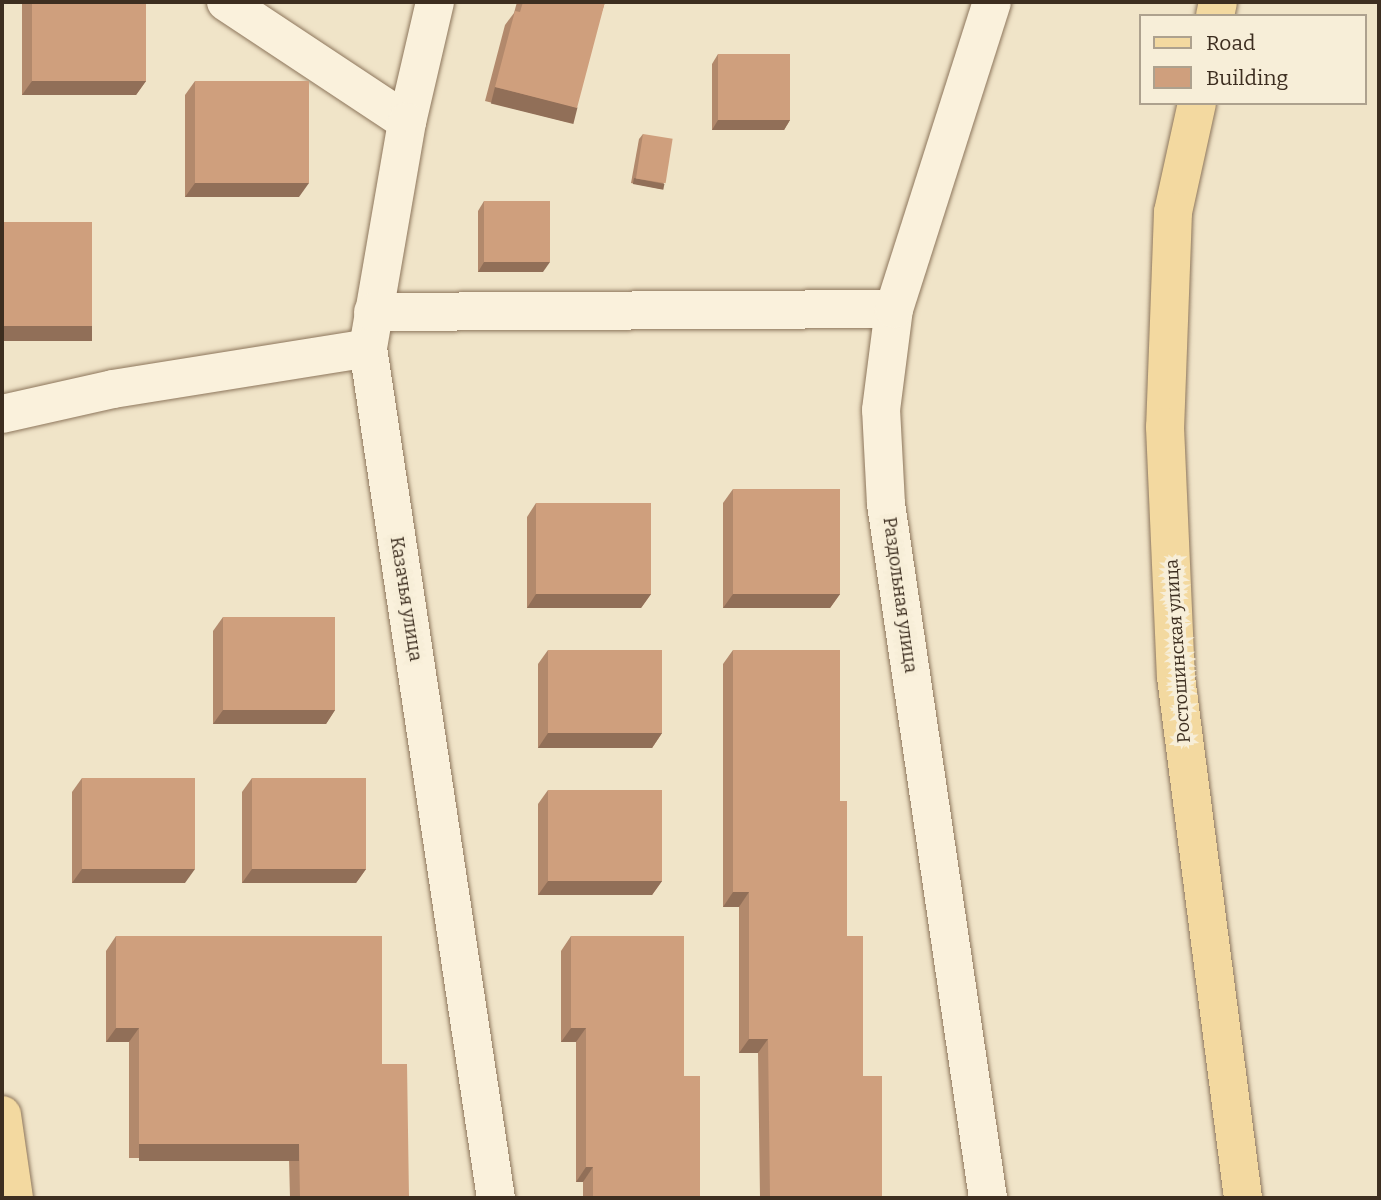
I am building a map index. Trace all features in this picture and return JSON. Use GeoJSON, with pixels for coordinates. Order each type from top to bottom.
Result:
{"type":"FeatureCollection","features":[{"type":"Feature","properties":{"kind":"main road","name":"Ростошинская улица"},"geometry":{"type":"LineString","coordinates":[[1197,105],[1173,212],[1165,441],[1176,677],[1243,1198]]}},
{"type":"Feature","properties":{"kind":"main road"},"geometry":{"type":"LineString","coordinates":[[2,1115],[14,1198]]}},
{"type":"Feature","properties":{"kind":"street"},"geometry":{"type":"LineString","coordinates":[[226,2],[407,122]]}},
{"type":"Feature","properties":{"kind":"street","name":"Казачья улица"},"geometry":{"type":"LineString","coordinates":[[435,2],[407,122],[371,330],[496,1198]]}},
{"type":"Feature","properties":{"kind":"street","name":"Раздольная улица"},"geometry":{"type":"LineString","coordinates":[[988,1198],[886,504],[881,410],[894,309],[992,2]]}},
{"type":"Feature","properties":{"kind":"street"},"geometry":{"type":"LineString","coordinates":[[2,414],[371,330],[894,309]]}},
{"type":"Feature","properties":{"kind":"building"},"geometry":{"type":"Polygon","coordinates":[[[32,2],[146,2],[146,81],[32,81],[32,2]]]}},
{"type":"Feature","properties":{"kind":"building"},"geometry":{"type":"Polygon","coordinates":[[[523,2],[605,2],[577,108],[495,87],[515,11],[520,12],[523,2]]]}},
{"type":"Feature","properties":{"kind":"building"},"geometry":{"type":"Polygon","coordinates":[[[718,54],[790,54],[790,120],[718,120],[718,54]]]}},
{"type":"Feature","properties":{"kind":"building"},"geometry":{"type":"Polygon","coordinates":[[[195,81],[309,81],[309,183],[195,183],[195,81]]]}},
{"type":"Feature","properties":{"kind":"building"},"geometry":{"type":"Polygon","coordinates":[[[643,134],[673,139],[666,183],[636,178],[643,134]]]}},
{"type":"Feature","properties":{"kind":"building"},"geometry":{"type":"Polygon","coordinates":[[[484,201],[550,201],[550,262],[484,262],[484,201]]]}},
{"type":"Feature","properties":{"kind":"building"},"geometry":{"type":"Polygon","coordinates":[[[2,222],[92,222],[92,326],[2,326],[2,222]]]}},
{"type":"Feature","properties":{"kind":"building"},"geometry":{"type":"Polygon","coordinates":[[[733,489],[840,489],[840,594],[733,594],[733,489]]]}},
{"type":"Feature","properties":{"kind":"building"},"geometry":{"type":"Polygon","coordinates":[[[536,503],[651,503],[651,594],[536,594],[536,503]]]}},
{"type":"Feature","properties":{"kind":"building"},"geometry":{"type":"Polygon","coordinates":[[[223,617],[335,617],[335,710],[223,710],[223,617]]]}},
{"type":"Feature","properties":{"kind":"building"},"geometry":{"type":"Polygon","coordinates":[[[548,650],[662,650],[662,733],[548,733],[548,650]]]}},
{"type":"Feature","properties":{"kind":"building"},"geometry":{"type":"Polygon","coordinates":[[[733,650],[840,650],[840,801],[847,801],[847,936],[863,936],[863,1076],[882,1076],[882,1198],[770,1198],[768,1039],[749,1039],[749,892],[733,892],[733,650]]]}},
{"type":"Feature","properties":{"kind":"building"},"geometry":{"type":"Polygon","coordinates":[[[82,778],[195,778],[195,869],[82,869],[82,778]]]}},
{"type":"Feature","properties":{"kind":"building"},"geometry":{"type":"Polygon","coordinates":[[[252,778],[366,778],[366,869],[252,869],[252,778]]]}},
{"type":"Feature","properties":{"kind":"building"},"geometry":{"type":"Polygon","coordinates":[[[548,790],[662,790],[662,881],[548,881],[548,790]]]}},
{"type":"Feature","properties":{"kind":"building"},"geometry":{"type":"Polygon","coordinates":[[[116,936],[382,936],[382,1064],[407,1064],[409,1198],[300,1198],[299,1144],[139,1144],[139,1028],[116,1028],[116,936]]]}},
{"type":"Feature","properties":{"kind":"building"},"geometry":{"type":"Polygon","coordinates":[[[571,936],[684,936],[684,1076],[700,1076],[700,1198],[593,1198],[593,1167],[586,1167],[586,1028],[571,1028],[571,936]]]}}]}
